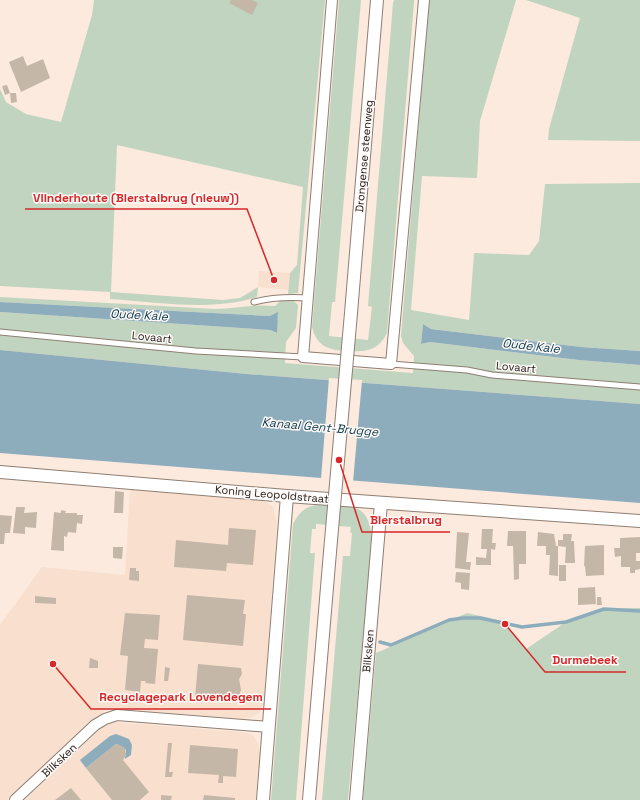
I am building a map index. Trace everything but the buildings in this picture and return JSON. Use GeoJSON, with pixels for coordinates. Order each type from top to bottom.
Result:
{"type":"FeatureCollection","features":[{"type":"Feature","properties":{"kind":"street"},"geometry":{"type":"LineString","coordinates":[[332,0],[303,357],[391,364],[422,3]]}},
{"type":"Feature","properties":{"kind":"street","name":"Drongense steenweg"},"geometry":{"type":"LineString","coordinates":[[309,800],[377,0]]}},
{"type":"Feature","properties":{"kind":"street","name":"Koning Leopoldstraat"},"geometry":{"type":"LineString","coordinates":[[0,472],[287,496],[640,521]]}},
{"type":"Feature","properties":{"kind":"street"},"geometry":{"type":"LineString","coordinates":[[263,800],[287,496]]}},
{"type":"Feature","properties":{"kind":"street","name":"Bilksken"},"geometry":{"type":"LineString","coordinates":[[356,800],[381,503]]}},
{"type":"Feature","properties":{"kind":"street","name":"Bilksken"},"geometry":{"type":"LineString","coordinates":[[15,800],[95,726],[105,719],[117,715],[269,727]]}},
{"type":"Feature","properties":{"kind":"lane"},"geometry":{"type":"LineString","coordinates":[[254,302],[288,296],[308,298]]}},
{"type":"Feature","properties":{"kind":"lane","name":"Lovaart"},"geometry":{"type":"LineString","coordinates":[[0,332],[196,351],[303,357]]}},
{"type":"Feature","properties":{"kind":"lane","name":"Lovaart"},"geometry":{"type":"LineString","coordinates":[[391,364],[467,370],[492,375],[640,387]]}},
{"type":"Feature","properties":{"kind":"shaded area"},"geometry":{"type":"Polygon","coordinates":[[[259,271],[290,273],[288,290],[258,287],[259,271]]]}},
{"type":"Feature","properties":{"kind":"shaded area"},"geometry":{"type":"Polygon","coordinates":[[[130,488],[258,500],[266,502],[273,507],[277,522],[264,701],[260,712],[253,717],[244,719],[109,708],[82,729],[7,800],[0,800],[0,625],[42,567],[125,575],[130,488]]]}},
{"type":"Feature","properties":{"kind":"shaded area"},"geometry":{"type":"Polygon","coordinates":[[[113,722],[243,732],[253,735],[258,743],[260,754],[256,800],[25,800],[101,728],[113,722]]]}},
{"type":"Feature","properties":{"kind":"green space"},"geometry":{"type":"Polygon","coordinates":[[[94,0],[325,0],[298,293],[288,294],[290,273],[297,265],[303,187],[117,145],[111,292],[223,300],[240,298],[258,287],[257,297],[239,302],[221,304],[184,305],[110,299],[110,292],[0,286],[0,89],[6,102],[26,114],[61,122],[92,15],[94,0]]]}},
{"type":"Feature","properties":{"kind":"green space"},"geometry":{"type":"Polygon","coordinates":[[[339,0],[361,0],[335,302],[332,302],[329,336],[368,340],[372,307],[368,306],[393,3],[394,0],[414,0],[387,333],[380,344],[371,349],[360,351],[341,351],[325,346],[317,339],[312,327],[339,0]]]}},
{"type":"Feature","properties":{"kind":"green space"},"geometry":{"type":"Polygon","coordinates":[[[429,0],[516,0],[480,121],[477,178],[422,176],[411,310],[469,320],[474,253],[529,255],[539,241],[545,184],[640,183],[640,351],[581,347],[431,329],[423,324],[421,344],[430,342],[579,360],[640,365],[640,404],[247,374],[0,350],[0,312],[270,330],[276,333],[278,313],[270,316],[0,302],[0,297],[215,309],[275,306],[282,299],[293,300],[298,305],[296,328],[286,342],[285,363],[413,373],[414,356],[403,343],[401,336],[429,0]]]}},
{"type":"Feature","properties":{"kind":"green space"},"geometry":{"type":"Polygon","coordinates":[[[526,0],[640,0],[640,141],[548,140],[549,129],[580,18],[526,0]]]}},
{"type":"Feature","properties":{"kind":"green space"},"geometry":{"type":"Polygon","coordinates":[[[318,505],[349,506],[362,512],[367,519],[372,541],[348,800],[322,800],[343,556],[350,556],[352,533],[350,532],[351,527],[316,524],[316,529],[312,529],[310,553],[315,553],[296,800],[271,800],[293,524],[303,511],[309,507],[318,505]]]}},
{"type":"Feature","properties":{"kind":"green space"},"geometry":{"type":"Polygon","coordinates":[[[640,608],[640,800],[363,800],[376,653],[467,613],[503,621],[526,649],[566,622],[604,609],[640,608]]]}},
{"type":"Feature","properties":{"kind":"water","name":"Oude Kale"},"geometry":{"type":"Polygon","coordinates":[[[0,302],[270,316],[278,312],[277,333],[270,330],[0,312],[0,302]]]}},
{"type":"Feature","properties":{"kind":"water","name":"Oude Kale"},"geometry":{"type":"Polygon","coordinates":[[[423,324],[431,329],[581,347],[640,351],[640,365],[579,360],[430,342],[421,344],[423,324]]]}},
{"type":"Feature","properties":{"kind":"water","name":"Kanaal Gent-Brugge"},"geometry":{"type":"Polygon","coordinates":[[[0,350],[247,374],[640,404],[640,503],[0,453],[0,350]]]}},
{"type":"Feature","properties":{"kind":"water"},"geometry":{"type":"Polygon","coordinates":[[[116,734],[129,739],[132,745],[131,755],[125,759],[126,750],[116,744],[86,768],[80,760],[110,736],[116,734]]]}},
{"type":"Feature","properties":{"kind":"pier"},"geometry":{"type":"Polygon","coordinates":[[[329,378],[362,380],[353,482],[321,479],[329,378]]]}},
{"type":"Feature","properties":{"kind":"waterway"},"geometry":{"type":"LineString","coordinates":[[380,642],[391,645],[449,620],[463,618],[480,618],[522,627],[566,622],[604,609],[640,611]]}},
{"type":"Feature","properties":{"kind":"place","name":"Vlinderhoute (Bierstalbrug (nieuw))"},"geometry":{"type":"Point","coordinates":[274,280]}},
{"type":"Feature","properties":{"kind":"place","name":"Bierstalbrug"},"geometry":{"type":"Point","coordinates":[339,460]}},
{"type":"Feature","properties":{"kind":"place","name":"Durmebeek"},"geometry":{"type":"Point","coordinates":[505,624]}},
{"type":"Feature","properties":{"kind":"place","name":"Recyclagepark Lovendegem"},"geometry":{"type":"Point","coordinates":[53,664]}}]}
